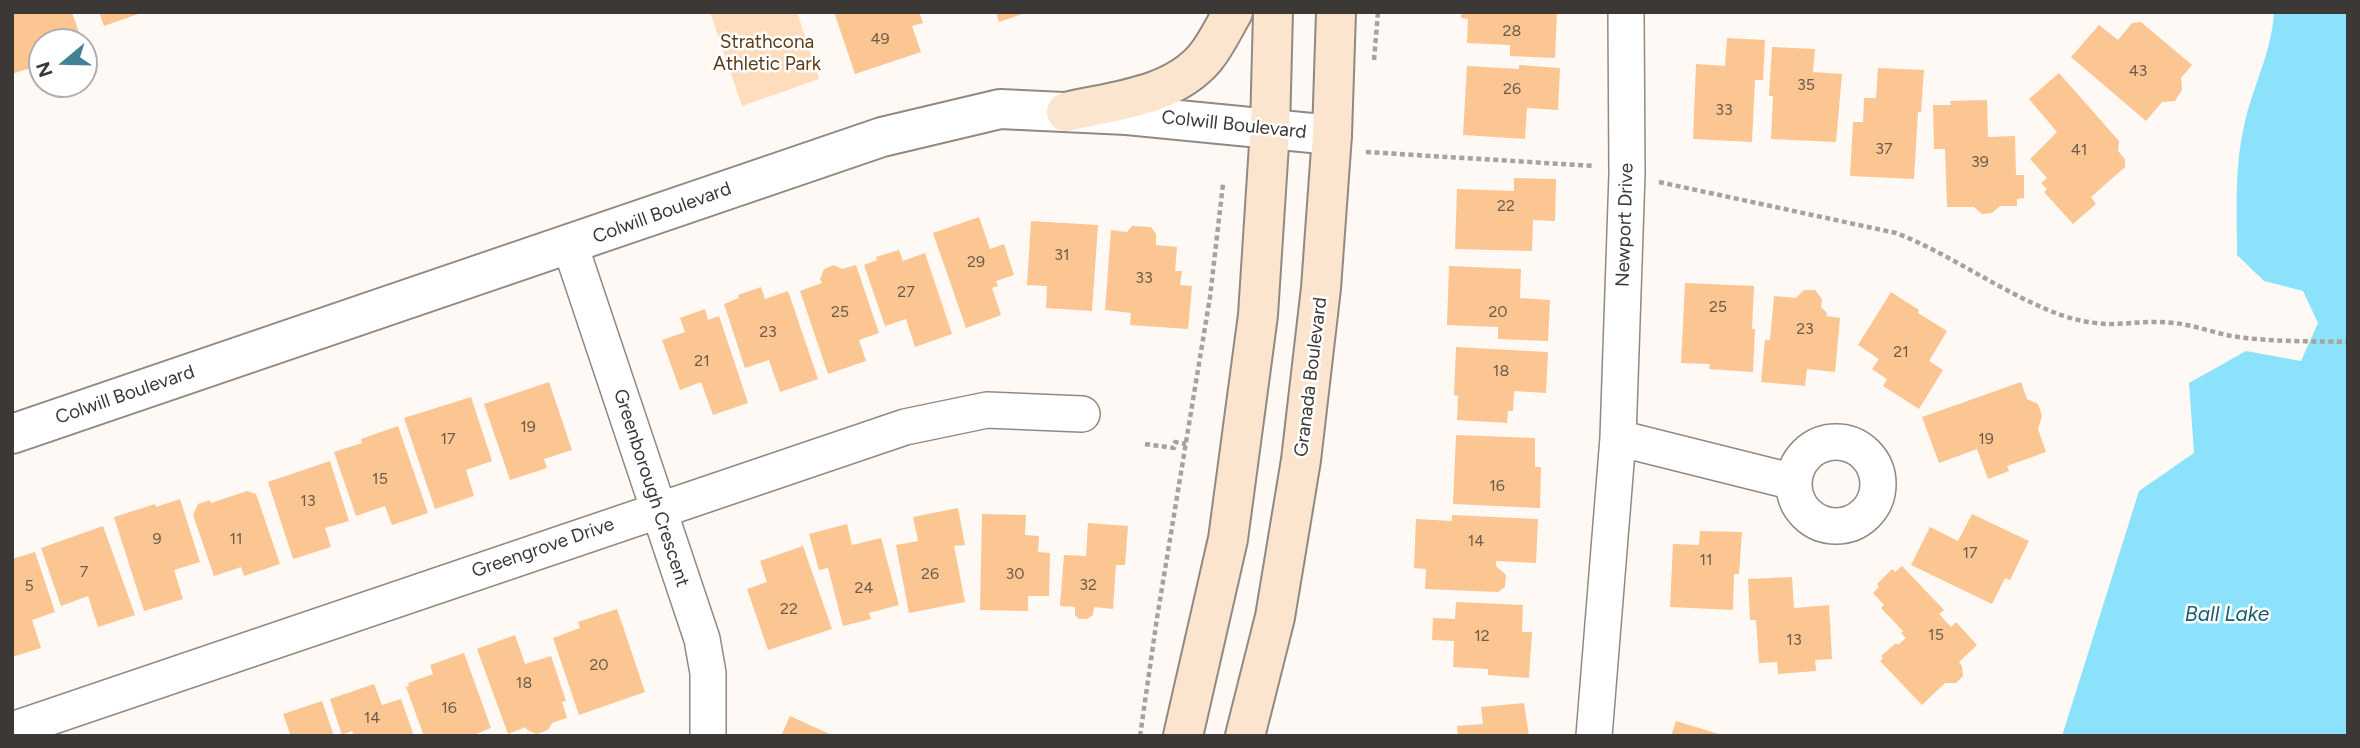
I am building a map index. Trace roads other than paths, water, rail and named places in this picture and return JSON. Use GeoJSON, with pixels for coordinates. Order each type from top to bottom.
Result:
{"type":"FeatureCollection","features":[{"type":"Feature","properties":{"kind":"main road"},"geometry":{"type":"LineString","coordinates":[[1066,112],[1154,93],[1184,76],[1204,58],[1233,12]]}},
{"type":"Feature","properties":{"kind":"main road"},"geometry":{"type":"LineString","coordinates":[[1183,736],[1228,539],[1258,315],[1270,129],[1273,12]]}},
{"type":"Feature","properties":{"kind":"main road","name":"Granada Boulevard"},"geometry":{"type":"LineString","coordinates":[[1245,736],[1275,617],[1301,460],[1321,288],[1332,135],[1336,12]]}},
{"type":"Feature","properties":{"kind":"street","name":"Newport Drive"},"geometry":{"type":"LineString","coordinates":[[1594,736],[1618,438],[1627,174],[1626,12]]}},
{"type":"Feature","properties":{"kind":"street","name":"Colwill Boulevard"},"geometry":{"type":"LineString","coordinates":[[12,435],[882,137],[1000,109],[1154,117],[1332,135]]}},
{"type":"Feature","properties":{"kind":"street","name":"Greenborough Crescent"},"geometry":{"type":"LineString","coordinates":[[570,245],[702,639],[708,673],[708,736]]}},
{"type":"Feature","properties":{"kind":"street","name":"Greengrove Drive"},"geometry":{"type":"LineString","coordinates":[[12,730],[905,426],[987,410],[1082,414]]}},
{"type":"Feature","properties":{"kind":"street"},"geometry":{"type":"LineString","coordinates":[[1618,438],[1794,482]]}},
{"type":"Feature","properties":{"kind":"water","name":"Ball Lake"},"geometry":{"type":"Polygon","coordinates":[[[2274,12],[2348,12],[2348,736],[2062,736],[2139,491],[2194,453],[2189,383],[2246,351],[2301,361],[2318,323],[2303,291],[2264,281],[2237,255],[2237,190],[2241,142],[2270,41],[2274,12]]]}},
{"type":"Feature","properties":{"kind":"park label","name":"Strathcona Athletic Park"},"geometry":{"type":"Point","coordinates":[767,53]}}]}
